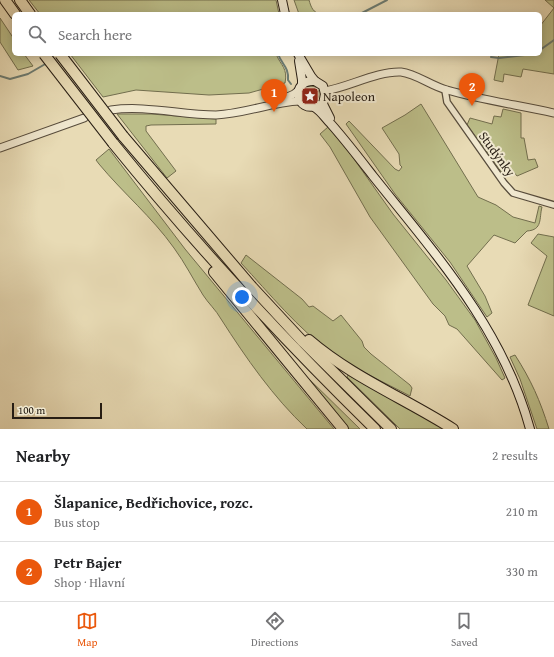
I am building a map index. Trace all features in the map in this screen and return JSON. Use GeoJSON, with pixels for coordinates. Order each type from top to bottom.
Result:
{"type":"FeatureCollection","features":[{"type":"Feature","properties":{"kind":"highway"},"geometry":{"type":"LineString","coordinates":[[5,0],[14,12]]}},
{"type":"Feature","properties":{"kind":"highway"},"geometry":{"type":"LineString","coordinates":[[20,0],[29,12]]}},
{"type":"Feature","properties":{"kind":"highway"},"geometry":{"type":"LineString","coordinates":[[46,56],[140,177],[173,222],[343,429]]}},
{"type":"Feature","properties":{"kind":"highway"},"geometry":{"type":"LineString","coordinates":[[62,56],[123,136],[252,287],[303,342],[391,429]]}},
{"type":"Feature","properties":{"kind":"highway"},"geometry":{"type":"LineString","coordinates":[[140,177],[242,294],[294,349],[375,429]]}},
{"type":"Feature","properties":{"kind":"highway"},"geometry":{"type":"LineString","coordinates":[[252,287],[322,351],[348,369],[453,429]]}},
{"type":"Feature","properties":{"kind":"main road"},"geometry":{"type":"LineString","coordinates":[[282,0],[285,12]]}},
{"type":"Feature","properties":{"kind":"main road"},"geometry":{"type":"LineString","coordinates":[[298,56],[302,80],[298,94],[300,101],[306,106],[314,107],[341,135],[434,252],[477,312],[495,342],[510,372],[530,429]]}},
{"type":"Feature","properties":{"kind":"main road"},"geometry":{"type":"LineString","coordinates":[[299,56],[314,81],[323,86],[325,91],[323,100],[324,108],[341,135]]}},
{"type":"Feature","properties":{"kind":"main road"},"geometry":{"type":"LineString","coordinates":[[300,87],[306,82],[314,81]]}},
{"type":"Feature","properties":{"kind":"main road"},"geometry":{"type":"LineString","coordinates":[[314,107],[323,100]]}},
{"type":"Feature","properties":{"kind":"street"},"geometry":{"type":"LineString","coordinates":[[325,91],[381,75],[401,72],[445,90],[554,113]]}},
{"type":"Feature","properties":{"kind":"street"},"geometry":{"type":"LineString","coordinates":[[271,105],[294,94],[300,87]]}},
{"type":"Feature","properties":{"kind":"street","name":"Studýnky"},"geometry":{"type":"LineString","coordinates":[[445,90],[447,102],[504,184],[513,193],[554,205]]}},
{"type":"Feature","properties":{"kind":"street"},"geometry":{"type":"LineString","coordinates":[[111,110],[140,108],[214,115],[242,112],[271,105],[300,101]]}},
{"type":"Feature","properties":{"kind":"street"},"geometry":{"type":"LineString","coordinates":[[0,148],[84,118]]}},
{"type":"Feature","properties":{"kind":"green space"},"geometry":{"type":"Polygon","coordinates":[[[29,0],[276,0],[279,12],[38,12],[29,0]]]}},
{"type":"Feature","properties":{"kind":"green space"},"geometry":{"type":"Polygon","coordinates":[[[294,0],[309,0],[314,11],[316,12],[298,12],[294,0]]]}},
{"type":"Feature","properties":{"kind":"green space"},"geometry":{"type":"Polygon","coordinates":[[[545,0],[554,0],[554,8],[545,0]]]}},
{"type":"Feature","properties":{"kind":"green space"},"geometry":{"type":"Polygon","coordinates":[[[554,8],[554,74],[523,69],[521,77],[504,74],[503,82],[494,80],[499,56],[542,56],[542,23],[554,8]]]}},
{"type":"Feature","properties":{"kind":"green space"},"geometry":{"type":"Polygon","coordinates":[[[0,18],[12,36],[12,56],[26,56],[33,66],[18,70],[0,42],[0,18]]]}},
{"type":"Feature","properties":{"kind":"green space"},"geometry":{"type":"Polygon","coordinates":[[[72,56],[277,56],[286,74],[285,83],[249,93],[209,95],[136,90],[103,97],[72,56]]]}},
{"type":"Feature","properties":{"kind":"green space"},"geometry":{"type":"Polygon","coordinates":[[[308,86],[314,86],[319,91],[317,100],[314,102],[308,102],[303,97],[303,91],[308,86]]]}},
{"type":"Feature","properties":{"kind":"green space"},"geometry":{"type":"Polygon","coordinates":[[[421,104],[478,197],[496,205],[513,217],[535,223],[539,206],[542,207],[539,223],[536,228],[527,231],[515,243],[494,235],[467,266],[485,296],[492,313],[487,317],[450,262],[395,194],[346,124],[349,121],[395,169],[399,171],[402,167],[400,165],[399,154],[382,128],[421,104]]]}},
{"type":"Feature","properties":{"kind":"green space"},"geometry":{"type":"Polygon","coordinates":[[[503,109],[521,113],[521,138],[524,138],[528,160],[535,159],[538,167],[517,176],[512,170],[505,177],[467,125],[470,118],[492,124],[494,116],[501,117],[503,109]]]}},
{"type":"Feature","properties":{"kind":"green space"},"geometry":{"type":"Polygon","coordinates":[[[117,114],[151,114],[216,119],[216,124],[146,126],[146,131],[176,171],[167,178],[117,114]]]}},
{"type":"Feature","properties":{"kind":"green space"},"geometry":{"type":"Polygon","coordinates":[[[328,127],[349,152],[393,214],[446,280],[475,320],[505,378],[502,380],[457,329],[449,325],[445,316],[433,304],[370,217],[330,147],[320,134],[328,127]]]}},
{"type":"Feature","properties":{"kind":"green space"},"geometry":{"type":"Polygon","coordinates":[[[109,149],[185,249],[334,429],[307,429],[271,390],[250,363],[217,313],[205,298],[174,248],[147,215],[108,175],[96,160],[109,149]]]}},
{"type":"Feature","properties":{"kind":"green space"},"geometry":{"type":"Polygon","coordinates":[[[538,234],[554,237],[554,316],[528,305],[547,256],[531,243],[538,234]]]}},
{"type":"Feature","properties":{"kind":"green space"},"geometry":{"type":"Polygon","coordinates":[[[246,255],[302,299],[309,307],[313,306],[333,321],[341,315],[362,341],[364,347],[410,385],[412,388],[410,396],[351,365],[332,353],[307,333],[241,263],[246,255]]]}},
{"type":"Feature","properties":{"kind":"green space"},"geometry":{"type":"Polygon","coordinates":[[[515,355],[535,390],[549,429],[537,429],[520,379],[510,357],[515,355]]]}},
{"type":"Feature","properties":{"kind":"green space"},"geometry":{"type":"Polygon","coordinates":[[[348,375],[435,423],[443,429],[400,429],[347,377],[348,375]]]}},
{"type":"Feature","properties":{"kind":"green space"},"geometry":{"type":"Polygon","coordinates":[[[307,377],[360,429],[348,429],[306,378],[307,377]]]}},
{"type":"Feature","properties":{"kind":"waterway"},"geometry":{"type":"LineString","coordinates":[[364,12],[387,0]]}},
{"type":"Feature","properties":{"kind":"waterway"},"geometry":{"type":"LineString","coordinates":[[542,49],[554,40]]}},
{"type":"Feature","properties":{"kind":"waterway"},"geometry":{"type":"LineString","coordinates":[[279,56],[286,69],[288,80],[291,84]]}},
{"type":"Feature","properties":{"kind":"waterway"},"geometry":{"type":"LineString","coordinates":[[491,57],[499,58],[516,56]]}},
{"type":"Feature","properties":{"kind":"waterway"},"geometry":{"type":"LineString","coordinates":[[0,76],[10,79],[28,74],[47,63]]}},
{"type":"Feature","properties":{"kind":"place","name":"Napoleon"},"geometry":{"type":"Point","coordinates":[310,96]}},
{"type":"Feature","properties":{"kind":"place","name":"Petr Bajer"},"geometry":{"type":"Point","coordinates":[472,106]}},
{"type":"Feature","properties":{"kind":"place","name":"Šlapanice, Bedřichovice, rozc."},"geometry":{"type":"Point","coordinates":[274,112]}}]}
